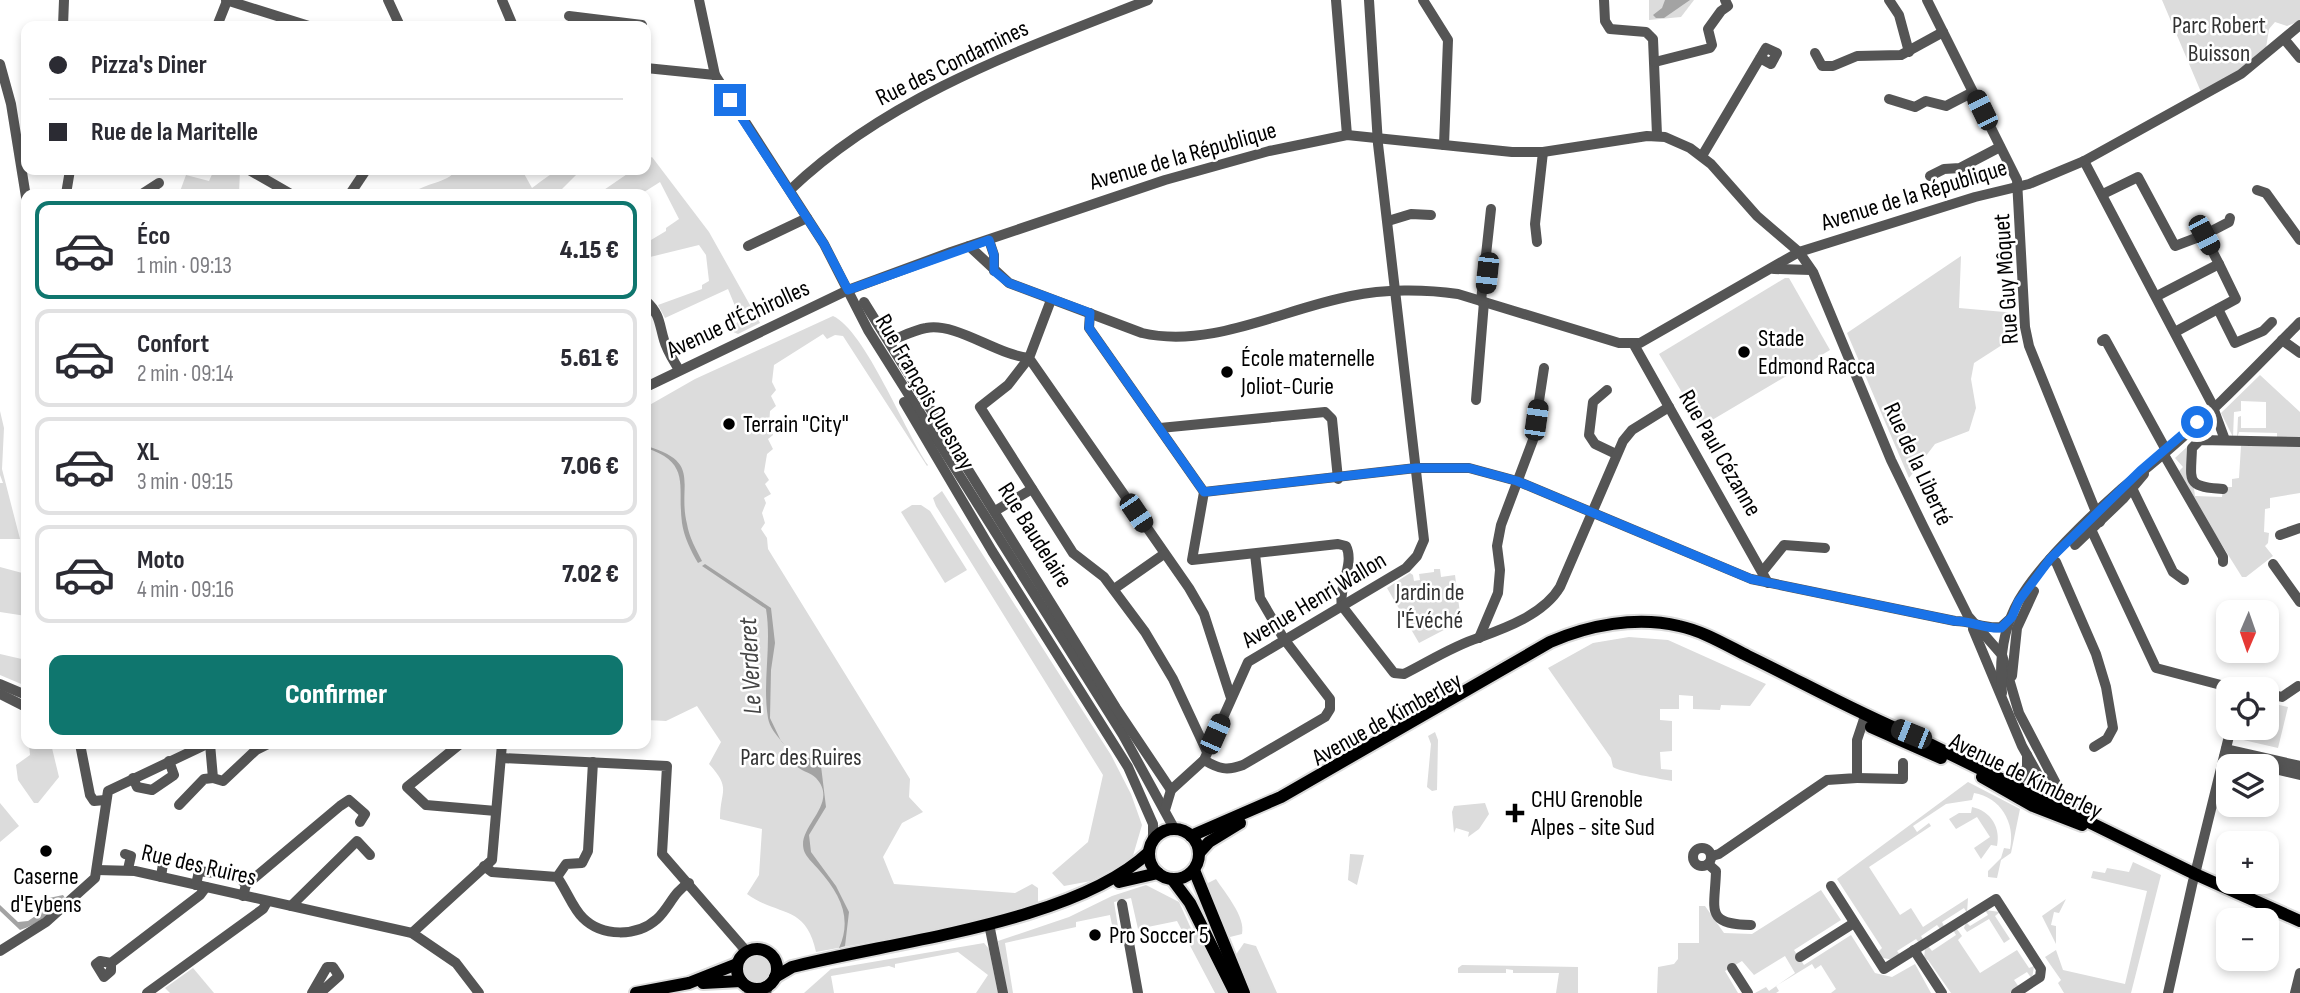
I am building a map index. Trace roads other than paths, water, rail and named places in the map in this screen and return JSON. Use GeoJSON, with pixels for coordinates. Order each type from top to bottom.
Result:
{"type":"FeatureCollection","features":[{"type":"Feature","properties":{"kind":"main road","name":"Avenue de Kimberley"},"geometry":{"type":"LineString","coordinates":[[1191,836],[1281,797],[1550,642],[1576,631],[1599,626],[1649,623],[1693,630],[1863,719],[2001,782],[2052,802],[2194,877]]}},
{"type":"Feature","properties":{"kind":"main road","name":"Avenue de Kimberley"},"geometry":{"type":"LineString","coordinates":[[1199,853],[1207,844],[1238,824],[1538,657],[1599,626]]}},
{"type":"Feature","properties":{"kind":"main road","name":"Avenue de Kimberley"},"geometry":{"type":"LineString","coordinates":[[2001,782],[2040,810],[2077,823],[2194,877]]}},
{"type":"Feature","properties":{"kind":"main road"},"geometry":{"type":"LineString","coordinates":[[990,927],[1092,888],[1129,869],[1154,843],[1175,830],[1191,836],[1199,853],[1194,870],[1188,875],[1172,879]]}},
{"type":"Feature","properties":{"kind":"main road","name":"Rue François Quesnay"},"geometry":{"type":"LineString","coordinates":[[1154,843],[1151,864],[1158,873]]}},
{"type":"Feature","properties":{"kind":"main road"},"geometry":{"type":"LineString","coordinates":[[1194,870],[1244,993]]}},
{"type":"Feature","properties":{"kind":"main road"},"geometry":{"type":"LineString","coordinates":[[692,982],[758,989],[770,985],[787,969],[832,956],[990,927],[1051,912],[1127,878],[1158,873],[1172,879],[1190,903],[1235,993]]}},
{"type":"Feature","properties":{"kind":"main road"},"geometry":{"type":"LineString","coordinates":[[2194,877],[2300,921]]}},
{"type":"Feature","properties":{"kind":"main road"},"geometry":{"type":"LineString","coordinates":[[2194,877],[2300,930]]}},
{"type":"Feature","properties":{"kind":"main road"},"geometry":{"type":"LineString","coordinates":[[636,993],[692,982],[737,964],[747,951],[758,949],[771,956],[791,959],[832,956]]}},
{"type":"Feature","properties":{"kind":"main road"},"geometry":{"type":"LineString","coordinates":[[770,985],[776,968],[771,956]]}},
{"type":"Feature","properties":{"kind":"main road"},"geometry":{"type":"LineString","coordinates":[[737,964],[746,987]]}},
{"type":"Feature","properties":{"kind":"street"},"geometry":{"type":"LineString","coordinates":[[63,21],[64,0]]}},
{"type":"Feature","properties":{"kind":"street"},"geometry":{"type":"LineString","coordinates":[[219,21],[226,0],[291,21]]}},
{"type":"Feature","properties":{"kind":"street"},"geometry":{"type":"LineString","coordinates":[[388,0],[398,21]]}},
{"type":"Feature","properties":{"kind":"street"},"geometry":{"type":"LineString","coordinates":[[502,0],[511,21]]}},
{"type":"Feature","properties":{"kind":"street"},"geometry":{"type":"LineString","coordinates":[[699,0],[709,60],[715,75],[790,190],[848,290]]}},
{"type":"Feature","properties":{"kind":"street","name":"Rue des Condamines"},"geometry":{"type":"LineString","coordinates":[[790,190],[867,128],[918,99],[994,63],[1148,0]]}},
{"type":"Feature","properties":{"kind":"street"},"geometry":{"type":"LineString","coordinates":[[1336,0],[1347,135]]}},
{"type":"Feature","properties":{"kind":"street","name":"Avenue Henri Wallon"},"geometry":{"type":"LineString","coordinates":[[1147,808],[1205,756],[1248,662],[1406,568],[1417,556],[1424,540],[1377,136],[1369,0]]}},
{"type":"Feature","properties":{"kind":"street"},"geometry":{"type":"LineString","coordinates":[[1423,0],[1448,40],[1444,145]]}},
{"type":"Feature","properties":{"kind":"street"},"geometry":{"type":"LineString","coordinates":[[1604,0],[1607,27],[1613,31],[1650,33],[1655,62],[1657,135]]}},
{"type":"Feature","properties":{"kind":"street"},"geometry":{"type":"LineString","coordinates":[[1655,62],[1710,48],[1712,45],[1708,29],[1728,6],[1725,0]]}},
{"type":"Feature","properties":{"kind":"street"},"geometry":{"type":"LineString","coordinates":[[1889,0],[1899,15],[1909,52]]}},
{"type":"Feature","properties":{"kind":"street","name":"Rue Guy Môquet"},"geometry":{"type":"LineString","coordinates":[[1927,0],[2019,186],[2025,317],[2029,346],[2094,522],[2156,668],[2216,682]]}},
{"type":"Feature","properties":{"kind":"street"},"geometry":{"type":"LineString","coordinates":[[569,16],[593,21]]}},
{"type":"Feature","properties":{"kind":"street","name":"Avenue de la République"},"geometry":{"type":"LineString","coordinates":[[848,290],[1165,180],[1269,151],[1347,135],[1543,152],[1657,135],[1683,144],[1702,156],[1758,216],[1799,252],[2019,186],[2084,160],[2225,84],[2285,40],[2300,25]]}},
{"type":"Feature","properties":{"kind":"street"},"geometry":{"type":"LineString","coordinates":[[1815,53],[1822,66],[1826,67],[1857,55],[1909,52],[1944,32]]}},
{"type":"Feature","properties":{"kind":"street"},"geometry":{"type":"LineString","coordinates":[[2285,40],[2300,58]]}},
{"type":"Feature","properties":{"kind":"street"},"geometry":{"type":"LineString","coordinates":[[1702,156],[1760,58]]}},
{"type":"Feature","properties":{"kind":"street"},"geometry":{"type":"LineString","coordinates":[[689,73],[709,60]]}},
{"type":"Feature","properties":{"kind":"street"},"geometry":{"type":"LineString","coordinates":[[0,64],[11,104],[21,166]]}},
{"type":"Feature","properties":{"kind":"street"},"geometry":{"type":"LineString","coordinates":[[651,69],[715,75]]}},
{"type":"Feature","properties":{"kind":"street"},"geometry":{"type":"LineString","coordinates":[[1889,99],[1915,107],[1926,101],[1946,106],[1973,92]]}},
{"type":"Feature","properties":{"kind":"street"},"geometry":{"type":"LineString","coordinates":[[1930,176],[1944,169],[1960,168],[2000,146]]}},
{"type":"Feature","properties":{"kind":"street"},"geometry":{"type":"LineString","coordinates":[[1537,242],[1535,224],[1543,152]]}},
{"type":"Feature","properties":{"kind":"street"},"geometry":{"type":"LineString","coordinates":[[2084,160],[2213,406],[2225,440]]}},
{"type":"Feature","properties":{"kind":"street"},"geometry":{"type":"LineString","coordinates":[[258,175],[282,189]]}},
{"type":"Feature","properties":{"kind":"street"},"geometry":{"type":"LineString","coordinates":[[2103,194],[2138,177],[2175,246],[2230,222],[2230,218]]}},
{"type":"Feature","properties":{"kind":"street"},"geometry":{"type":"LineString","coordinates":[[150,189],[159,183]]}},
{"type":"Feature","properties":{"kind":"street"},"geometry":{"type":"LineString","coordinates":[[2256,190],[2266,193],[2300,240]]}},
{"type":"Feature","properties":{"kind":"street"},"geometry":{"type":"LineString","coordinates":[[1476,400],[1491,209]]}},
{"type":"Feature","properties":{"kind":"street"},"geometry":{"type":"LineString","coordinates":[[1388,221],[1411,214],[1431,215]]}},
{"type":"Feature","properties":{"kind":"street"},"geometry":{"type":"LineString","coordinates":[[748,246],[807,218]]}},
{"type":"Feature","properties":{"kind":"street"},"geometry":{"type":"LineString","coordinates":[[2175,332],[2234,301],[2236,295],[2204,235]]}},
{"type":"Feature","properties":{"kind":"street"},"geometry":{"type":"LineString","coordinates":[[989,240],[994,255],[994,271]]}},
{"type":"Feature","properties":{"kind":"street"},"geometry":{"type":"LineString","coordinates":[[969,246],[1009,283],[1142,333],[1189,338],[1349,296],[1433,291],[1483,302],[1603,339],[1633,344],[1655,337],[1799,252]]}},
{"type":"Feature","properties":{"kind":"street","name":"Rue de la Liberté"},"geometry":{"type":"LineString","coordinates":[[1799,252],[1811,270],[1891,460],[1970,619],[2027,755],[2052,802]]}},
{"type":"Feature","properties":{"kind":"street"},"geometry":{"type":"LineString","coordinates":[[2157,296],[2219,264]]}},
{"type":"Feature","properties":{"kind":"street"},"geometry":{"type":"LineString","coordinates":[[1771,269],[1811,270]]}},
{"type":"Feature","properties":{"kind":"street","name":"Avenue d'Échirolles"},"geometry":{"type":"LineString","coordinates":[[651,384],[848,290]]}},
{"type":"Feature","properties":{"kind":"street","name":"Rue François Quesnay"},"geometry":{"type":"LineString","coordinates":[[848,290],[868,330],[1123,734],[1165,793],[1165,810],[1175,830]]}},
{"type":"Feature","properties":{"kind":"street","name":"Rue François Quesnay"},"geometry":{"type":"LineString","coordinates":[[848,290],[865,335],[992,551],[1128,767],[1153,824],[1154,843]]}},
{"type":"Feature","properties":{"kind":"street"},"geometry":{"type":"LineString","coordinates":[[1051,300],[1029,358],[1008,385],[980,405],[1073,553],[1114,589],[1173,679],[1205,756],[1219,769],[1243,765],[1328,714],[1330,699],[1284,639],[1260,598],[1255,554]]}},
{"type":"Feature","properties":{"kind":"street","name":"Rue Baudelaire"},"geometry":{"type":"LineString","coordinates":[[864,302],[1116,708],[1165,793]]}},
{"type":"Feature","properties":{"kind":"street"},"geometry":{"type":"LineString","coordinates":[[651,306],[663,325],[664,340],[680,370]]}},
{"type":"Feature","properties":{"kind":"street"},"geometry":{"type":"LineString","coordinates":[[2218,309],[2235,342],[2263,331],[2272,322]]}},
{"type":"Feature","properties":{"kind":"street"},"geometry":{"type":"LineString","coordinates":[[1090,313],[1089,328],[1204,492],[1189,588]]}},
{"type":"Feature","properties":{"kind":"street"},"geometry":{"type":"LineString","coordinates":[[2003,693],[2002,654],[2018,602],[2053,561],[2300,322]]}},
{"type":"Feature","properties":{"kind":"street"},"geometry":{"type":"LineString","coordinates":[[890,341],[926,328],[942,327],[1014,356],[1029,358],[1189,588],[1203,614],[1231,698]]}},
{"type":"Feature","properties":{"kind":"street"},"geometry":{"type":"LineString","coordinates":[[2102,341],[2105,339],[2223,562]]}},
{"type":"Feature","properties":{"kind":"street"},"geometry":{"type":"LineString","coordinates":[[2282,340],[2300,353]]}},
{"type":"Feature","properties":{"kind":"street","name":"Rue Paul Cézanne"},"geometry":{"type":"LineString","coordinates":[[1633,344],[1768,583]]}},
{"type":"Feature","properties":{"kind":"street"},"geometry":{"type":"LineString","coordinates":[[1479,638],[1498,593],[1500,570],[1497,545],[1501,525],[1533,440],[1544,368]]}},
{"type":"Feature","properties":{"kind":"street"},"geometry":{"type":"LineString","coordinates":[[1607,390],[1592,402],[1589,435],[1595,444],[1616,454]]}},
{"type":"Feature","properties":{"kind":"street"},"geometry":{"type":"LineString","coordinates":[[1192,560],[1338,544],[1346,546],[1350,553],[1340,598],[1342,606],[1394,673],[1405,674],[1479,638],[1493,635],[1545,605],[1553,596],[1616,454],[1628,433],[1669,407]]}},
{"type":"Feature","properties":{"kind":"street"},"geometry":{"type":"LineString","coordinates":[[1160,428],[1325,412],[1332,419],[1338,479]]}},
{"type":"Feature","properties":{"kind":"street"},"geometry":{"type":"LineString","coordinates":[[2223,489],[2194,485],[2190,479],[2192,448],[2200,440],[2300,442]]}},
{"type":"Feature","properties":{"kind":"street"},"geometry":{"type":"LineString","coordinates":[[1204,492],[1338,479],[1416,468],[1469,468],[1517,481],[1724,569],[1768,583],[1955,621],[1970,619],[1978,626],[1990,628],[2001,628],[2012,617]]}},
{"type":"Feature","properties":{"kind":"street"},"geometry":{"type":"LineString","coordinates":[[2131,485],[2173,572],[2184,580]]}},
{"type":"Feature","properties":{"kind":"street"},"geometry":{"type":"LineString","coordinates":[[995,511],[1032,489]]}},
{"type":"Feature","properties":{"kind":"street"},"geometry":{"type":"LineString","coordinates":[[2280,536],[2300,528]]}},
{"type":"Feature","properties":{"kind":"street"},"geometry":{"type":"LineString","coordinates":[[1763,570],[1784,545],[1825,548]]}},
{"type":"Feature","properties":{"kind":"street"},"geometry":{"type":"LineString","coordinates":[[1114,589],[1164,554]]}},
{"type":"Feature","properties":{"kind":"street"},"geometry":{"type":"LineString","coordinates":[[1977,638],[1990,655],[2002,654],[2011,649],[2029,598],[2053,561]]}},
{"type":"Feature","properties":{"kind":"street"},"geometry":{"type":"LineString","coordinates":[[2053,561],[2096,654],[2106,687],[2113,729],[2107,739],[2094,747]]}},
{"type":"Feature","properties":{"kind":"street"},"geometry":{"type":"LineString","coordinates":[[2273,564],[2300,602]]}},
{"type":"Feature","properties":{"kind":"street","name":"Rue de la Liberté"},"geometry":{"type":"LineString","coordinates":[[1970,619],[2002,654],[2026,730],[2070,806],[2116,829],[2137,845]]}},
{"type":"Feature","properties":{"kind":"street"},"geometry":{"type":"LineString","coordinates":[[2014,641],[2015,699]]}},
{"type":"Feature","properties":{"kind":"street"},"geometry":{"type":"LineString","coordinates":[[0,684],[21,693]]}},
{"type":"Feature","properties":{"kind":"street"},"geometry":{"type":"LineString","coordinates":[[2279,695],[2298,686]]}},
{"type":"Feature","properties":{"kind":"street"},"geometry":{"type":"LineString","coordinates":[[0,694],[21,704]]}},
{"type":"Feature","properties":{"kind":"street"},"geometry":{"type":"LineString","coordinates":[[1857,778],[1857,740],[1863,719]]}},
{"type":"Feature","properties":{"kind":"street"},"geometry":{"type":"LineString","coordinates":[[2168,993],[2228,740]]}},
{"type":"Feature","properties":{"kind":"street"},"geometry":{"type":"LineString","coordinates":[[81,749],[92,799],[105,800]]}},
{"type":"Feature","properties":{"kind":"street"},"geometry":{"type":"LineString","coordinates":[[0,951],[46,922],[74,891],[96,878],[105,800],[111,788],[197,749]]}},
{"type":"Feature","properties":{"kind":"street"},"geometry":{"type":"LineString","coordinates":[[209,749],[213,778]]}},
{"type":"Feature","properties":{"kind":"street"},"geometry":{"type":"LineString","coordinates":[[179,805],[204,779],[228,778],[258,749]]}},
{"type":"Feature","properties":{"kind":"street"},"geometry":{"type":"LineString","coordinates":[[454,749],[407,787],[426,805],[496,811]]}},
{"type":"Feature","properties":{"kind":"street"},"geometry":{"type":"LineString","coordinates":[[412,933],[492,860],[500,749]]}},
{"type":"Feature","properties":{"kind":"street"},"geometry":{"type":"LineString","coordinates":[[2225,753],[2300,766]]}},
{"type":"Feature","properties":{"kind":"street"},"geometry":{"type":"LineString","coordinates":[[2001,782],[2021,778],[2027,767],[2027,755]]}},
{"type":"Feature","properties":{"kind":"street"},"geometry":{"type":"LineString","coordinates":[[501,758],[667,766],[662,854],[747,951]]}},
{"type":"Feature","properties":{"kind":"street"},"geometry":{"type":"LineString","coordinates":[[133,778],[138,787],[152,790],[174,775],[169,761]]}},
{"type":"Feature","properties":{"kind":"street"},"geometry":{"type":"LineString","coordinates":[[557,877],[566,864],[582,863],[588,851],[593,762]]}},
{"type":"Feature","properties":{"kind":"street"},"geometry":{"type":"LineString","coordinates":[[1751,925],[1728,925],[1718,919],[1715,910],[1716,871],[1710,860],[1827,780],[1903,779],[1903,763]]}},
{"type":"Feature","properties":{"kind":"street"},"geometry":{"type":"LineString","coordinates":[[2279,770],[2300,775]]}},
{"type":"Feature","properties":{"kind":"street"},"geometry":{"type":"LineString","coordinates":[[2058,787],[2052,802],[2077,823]]}},
{"type":"Feature","properties":{"kind":"street"},"geometry":{"type":"LineString","coordinates":[[1154,843],[1154,808],[1165,793]]}},
{"type":"Feature","properties":{"kind":"street"},"geometry":{"type":"LineString","coordinates":[[243,896],[246,885],[349,800],[365,814],[360,822]]}},
{"type":"Feature","properties":{"kind":"street"},"geometry":{"type":"LineString","coordinates":[[291,906],[357,841],[370,855]]}},
{"type":"Feature","properties":{"kind":"street"},"geometry":{"type":"LineString","coordinates":[[151,853],[164,857],[161,877]]}},
{"type":"Feature","properties":{"kind":"street"},"geometry":{"type":"LineString","coordinates":[[125,854],[131,856],[128,869]]}},
{"type":"Feature","properties":{"kind":"street"},"geometry":{"type":"LineString","coordinates":[[484,866],[492,872],[557,877]]}},
{"type":"Feature","properties":{"kind":"street","name":"Rue des Ruires"},"geometry":{"type":"LineString","coordinates":[[97,870],[128,869],[412,933],[456,963],[479,993]]}},
{"type":"Feature","properties":{"kind":"street"},"geometry":{"type":"LineString","coordinates":[[111,963],[201,895],[199,871],[238,876],[246,885]]}},
{"type":"Feature","properties":{"kind":"street"},"geometry":{"type":"LineString","coordinates":[[557,877],[581,917],[592,926],[616,933],[629,932],[654,922],[666,910],[679,889],[689,883]]}},
{"type":"Feature","properties":{"kind":"street"},"geometry":{"type":"LineString","coordinates":[[1831,886],[1884,969],[1996,899],[2041,969],[2040,978],[2016,993]]}},
{"type":"Feature","properties":{"kind":"street"},"geometry":{"type":"LineString","coordinates":[[148,993],[263,909],[267,902]]}},
{"type":"Feature","properties":{"kind":"street"},"geometry":{"type":"LineString","coordinates":[[1122,904],[1138,993]]}},
{"type":"Feature","properties":{"kind":"street"},"geometry":{"type":"LineString","coordinates":[[1800,957],[1854,923]]}},
{"type":"Feature","properties":{"kind":"street"},"geometry":{"type":"LineString","coordinates":[[990,927],[1003,993]]}},
{"type":"Feature","properties":{"kind":"street"},"geometry":{"type":"LineString","coordinates":[[1914,950],[1942,993]]}},
{"type":"Feature","properties":{"kind":"street"},"geometry":{"type":"LineString","coordinates":[[312,993],[327,967],[333,967],[339,976],[320,993]]}},
{"type":"Feature","properties":{"kind":"street"},"geometry":{"type":"LineString","coordinates":[[1732,968],[1748,993]]}},
{"type":"Feature","properties":{"kind":"street"},"geometry":{"type":"LineString","coordinates":[[2295,993],[2300,974]]}},
{"type":"Feature","properties":{"kind":"place","name":"Stade Edmond Racca"},"geometry":{"type":"Point","coordinates":[1744,352]}},
{"type":"Feature","properties":{"kind":"place","name":"École maternelle Joliot-Curie"},"geometry":{"type":"Point","coordinates":[1227,372]}},
{"type":"Feature","properties":{"kind":"place","name":"Terrain \"City\""},"geometry":{"type":"Point","coordinates":[729,424]}},
{"type":"Feature","properties":{"kind":"place","name":"CHU Grenoble Alpes - site Sud"},"geometry":{"type":"Point","coordinates":[1515,813]}},
{"type":"Feature","properties":{"kind":"place","name":"Caserne d'Eybens"},"geometry":{"type":"Point","coordinates":[46,851]}},
{"type":"Feature","properties":{"kind":"place","name":"Pro Soccer 5"},"geometry":{"type":"Point","coordinates":[1095,935]}},
{"type":"Feature","properties":{"kind":"park label","name":"Parc Robert Buisson"},"geometry":{"type":"Point","coordinates":[2219,39]}},
{"type":"Feature","properties":{"kind":"park label","name":"Jardin de l'Évéché"},"geometry":{"type":"Point","coordinates":[1430,606]}},
{"type":"Feature","properties":{"kind":"park label","name":"Parc des Ruires"},"geometry":{"type":"Point","coordinates":[801,757]}},
{"type":"Feature","properties":{"kind":"water label","name":"Le Verderet"},"geometry":{"type":"Point","coordinates":[751,666]}}]}
